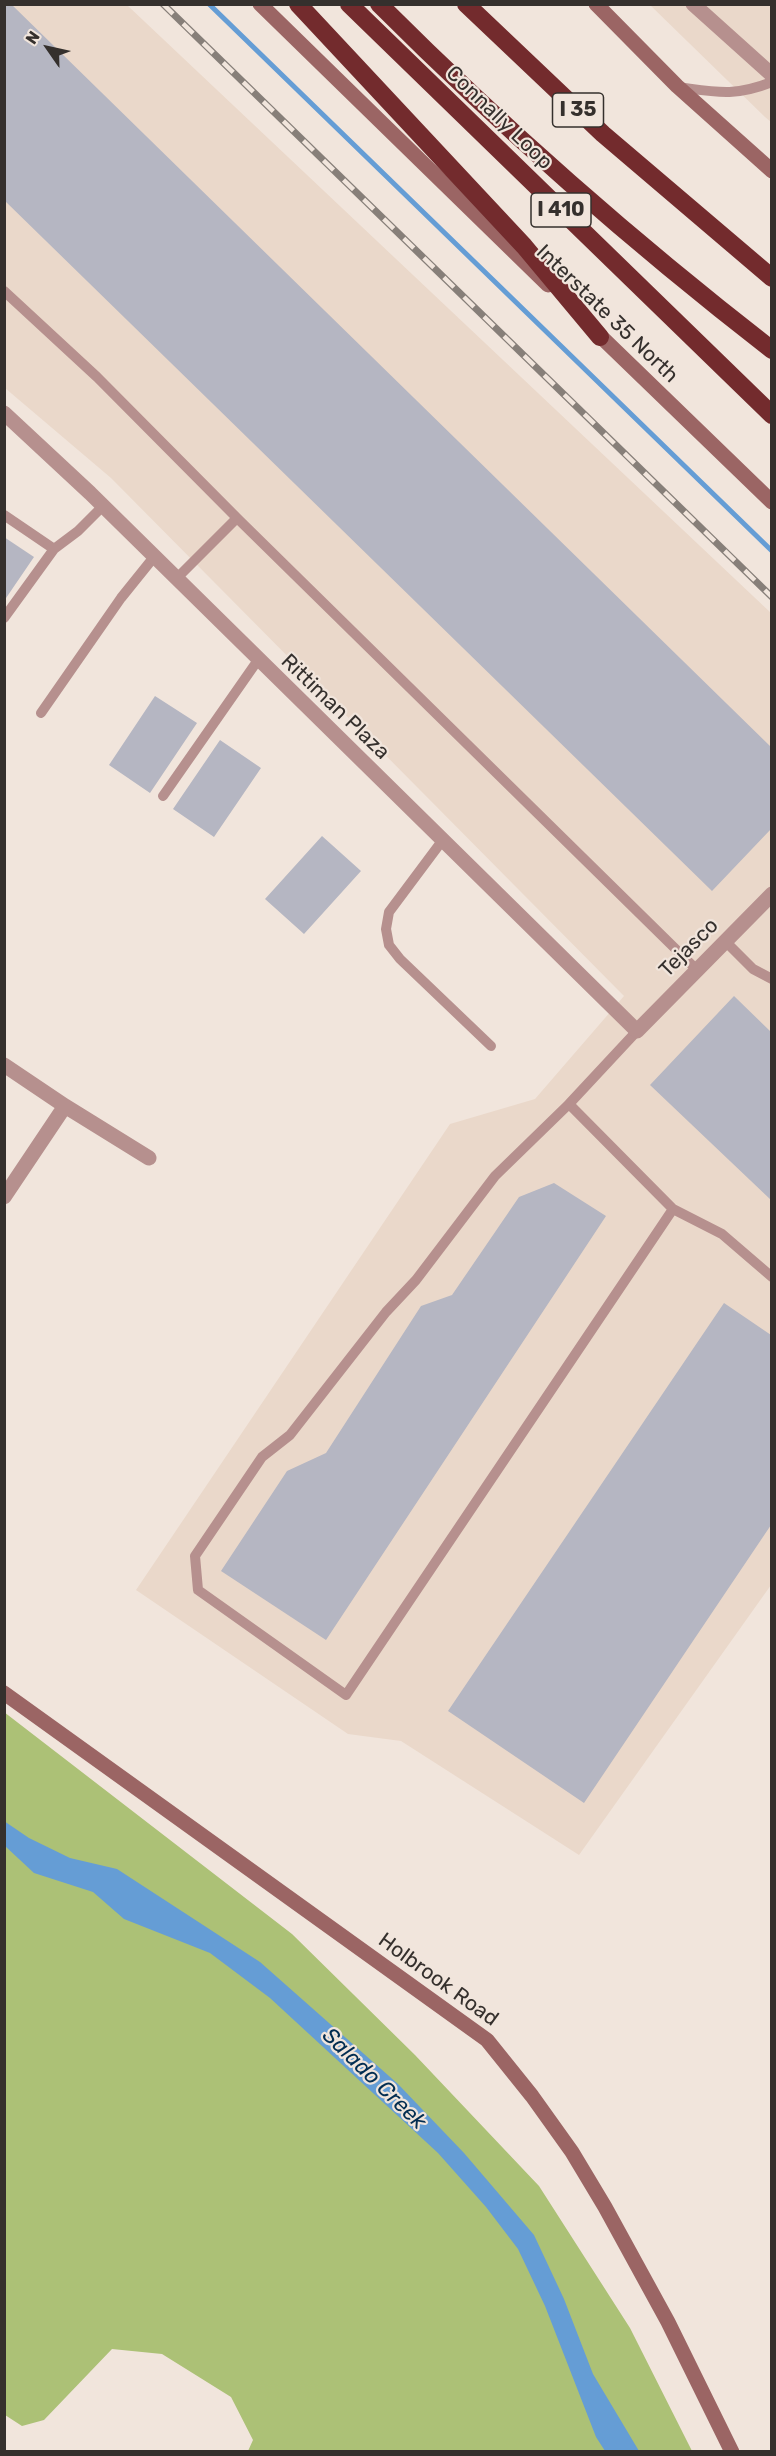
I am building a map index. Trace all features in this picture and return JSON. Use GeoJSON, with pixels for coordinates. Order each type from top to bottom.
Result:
{"type":"FeatureCollection","features":[{"type":"Feature","properties":{"kind":"highway"},"geometry":{"type":"LineString","coordinates":[[298,4],[524,246],[600,337]]}},
{"type":"Feature","properties":{"kind":"highway","name":"Connally Loop"},"geometry":{"type":"LineString","coordinates":[[349,4],[771,416]]}},
{"type":"Feature","properties":{"kind":"highway","name":"I 35"},"geometry":{"type":"LineString","coordinates":[[379,4],[533,150],[612,219],[771,350]]}},
{"type":"Feature","properties":{"kind":"highway","name":"I 35"},"geometry":{"type":"LineString","coordinates":[[466,4],[603,134],[771,278]]}},
{"type":"Feature","properties":{"kind":"highway"},"geometry":{"type":"LineString","coordinates":[[693,212],[771,267]]}},
{"type":"Feature","properties":{"kind":"street","name":"Interstate 35 North"},"geometry":{"type":"LineString","coordinates":[[260,4],[771,502]]}},
{"type":"Feature","properties":{"kind":"street"},"geometry":{"type":"LineString","coordinates":[[596,4],[677,86],[771,171]]}},
{"type":"Feature","properties":{"kind":"street"},"geometry":{"type":"LineString","coordinates":[[693,4],[771,75]]}},
{"type":"Feature","properties":{"kind":"street","name":"Rittiman Plaza"},"geometry":{"type":"LineString","coordinates":[[4,413],[103,506],[637,1031]]}},
{"type":"Feature","properties":{"kind":"street","name":"Tejasco"},"geometry":{"type":"LineString","coordinates":[[637,1031],[771,894]]}},
{"type":"Feature","properties":{"kind":"street"},"geometry":{"type":"LineString","coordinates":[[4,1065],[149,1158]]}},
{"type":"Feature","properties":{"kind":"street"},"geometry":{"type":"LineString","coordinates":[[4,1197],[65,1106]]}},
{"type":"Feature","properties":{"kind":"street","name":"Holbrook Road"},"geometry":{"type":"LineString","coordinates":[[4,1693],[487,2040],[532,2096],[572,2152],[605,2207],[668,2322],[732,2451]]}},
{"type":"Feature","properties":{"kind":"lane"},"geometry":{"type":"LineString","coordinates":[[677,86],[727,93],[757,88],[771,82]]}},
{"type":"Feature","properties":{"kind":"lane"},"geometry":{"type":"LineString","coordinates":[[4,291],[97,377],[237,518],[697,970]]}},
{"type":"Feature","properties":{"kind":"lane"},"geometry":{"type":"LineString","coordinates":[[4,618],[54,549],[78,531],[103,506]]}},
{"type":"Feature","properties":{"kind":"lane"},"geometry":{"type":"LineString","coordinates":[[4,515],[54,549]]}},
{"type":"Feature","properties":{"kind":"lane"},"geometry":{"type":"LineString","coordinates":[[176,579],[237,518]]}},
{"type":"Feature","properties":{"kind":"lane"},"geometry":{"type":"LineString","coordinates":[[41,713],[122,598],[154,557]]}},
{"type":"Feature","properties":{"kind":"lane"},"geometry":{"type":"LineString","coordinates":[[163,796],[258,660]]}},
{"type":"Feature","properties":{"kind":"lane"},"geometry":{"type":"LineString","coordinates":[[442,841],[388,912],[386,929],[388,945],[491,1046]]}},
{"type":"Feature","properties":{"kind":"lane"},"geometry":{"type":"LineString","coordinates":[[725,941],[753,969],[771,979]]}},
{"type":"Feature","properties":{"kind":"lane"},"geometry":{"type":"LineString","coordinates":[[637,1031],[569,1104],[495,1176],[416,1280],[386,1312],[290,1435],[262,1457],[195,1556],[198,1590],[346,1695],[673,1209]]}},
{"type":"Feature","properties":{"kind":"lane"},"geometry":{"type":"LineString","coordinates":[[569,1104],[673,1209],[722,1234],[771,1277]]}},
{"type":"Feature","properties":{"kind":"shaded area"},"geometry":{"type":"Polygon","coordinates":[[[5,5],[127,5],[771,613],[771,1585],[579,1855],[401,1741],[348,1734],[136,1590],[450,1124],[535,1099],[624,996],[111,478],[5,388],[5,5]]]}},
{"type":"Feature","properties":{"kind":"shaded area"},"geometry":{"type":"Polygon","coordinates":[[[650,5],[771,5],[771,122],[765,117],[650,5]]]}},
{"type":"Feature","properties":{"kind":"green space"},"geometry":{"type":"Polygon","coordinates":[[[4,1712],[292,1934],[415,2055],[539,2186],[630,2328],[692,2451],[248,2451],[253,2440],[231,2397],[162,2354],[112,2349],[44,2420],[22,2426],[5,2415],[4,1712]]]}},
{"type":"Feature","properties":{"kind":"water","name":"Salado Creek"},"geometry":{"type":"Polygon","coordinates":[[[4,1821],[29,1838],[70,1858],[117,1869],[260,1962],[398,2084],[464,2153],[534,2235],[564,2299],[593,2374],[639,2451],[605,2451],[596,2437],[545,2306],[518,2249],[486,2207],[438,2153],[270,1998],[210,1953],[124,1919],[93,1892],[34,1873],[5,1846],[4,1821]]]}},
{"type":"Feature","properties":{"kind":"building"},"geometry":{"type":"Polygon","coordinates":[[[4,4],[11,4],[771,747],[771,829],[712,891],[4,200],[4,4]]]}},
{"type":"Feature","properties":{"kind":"building"},"geometry":{"type":"Polygon","coordinates":[[[4,537],[34,557],[4,601],[4,537]]]}},
{"type":"Feature","properties":{"kind":"building"},"geometry":{"type":"Polygon","coordinates":[[[155,696],[197,723],[150,793],[109,765],[155,696]]]}},
{"type":"Feature","properties":{"kind":"building"},"geometry":{"type":"Polygon","coordinates":[[[220,740],[261,768],[214,837],[173,809],[220,740]]]}},
{"type":"Feature","properties":{"kind":"building"},"geometry":{"type":"Polygon","coordinates":[[[322,836],[361,871],[304,934],[265,899],[322,836]]]}},
{"type":"Feature","properties":{"kind":"building"},"geometry":{"type":"Polygon","coordinates":[[[734,996],[771,1032],[771,1200],[650,1085],[734,996]]]}},
{"type":"Feature","properties":{"kind":"building"},"geometry":{"type":"Polygon","coordinates":[[[554,1183],[606,1216],[326,1640],[221,1571],[287,1471],[326,1453],[421,1306],[452,1295],[519,1197],[554,1183]]]}},
{"type":"Feature","properties":{"kind":"building"},"geometry":{"type":"Polygon","coordinates":[[[724,1303],[771,1335],[771,1525],[584,1803],[448,1711],[724,1303]]]}},
{"type":"Feature","properties":{"kind":"waterway"},"geometry":{"type":"LineString","coordinates":[[209,4],[772,551]]}},
{"type":"Feature","properties":{"kind":"railway"},"geometry":{"type":"LineString","coordinates":[[163,4],[772,597]]}}]}
